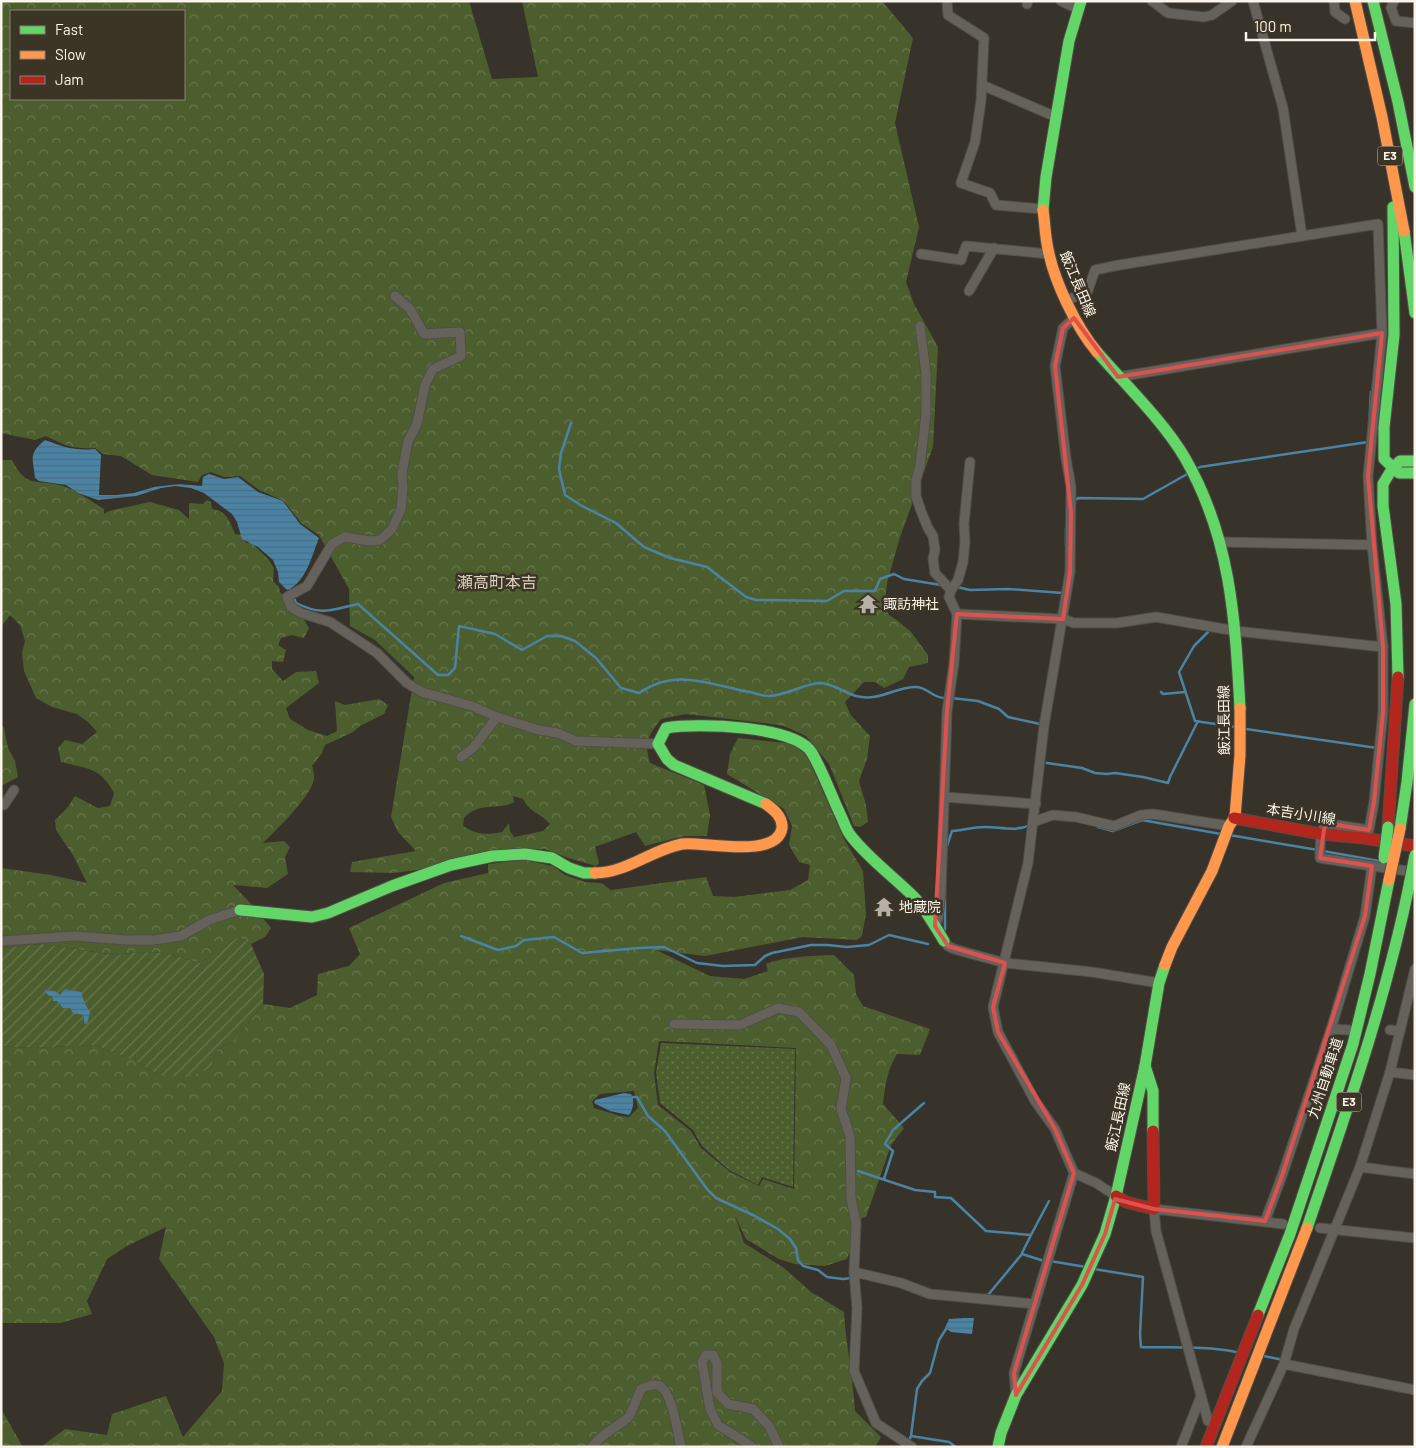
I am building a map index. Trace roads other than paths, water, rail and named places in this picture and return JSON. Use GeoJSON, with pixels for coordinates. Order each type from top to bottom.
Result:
{"type":"FeatureCollection","features":[{"type":"Feature","properties":{"kind":"main road","name":"E3"},"geometry":{"type":"LineString","coordinates":[[1355,1],[1380,103],[1407,249],[1415,313]]}},
{"type":"Feature","properties":{"kind":"main road","name":"E3"},"geometry":{"type":"LineString","coordinates":[[1374,1],[1415,187]]}},
{"type":"Feature","properties":{"kind":"main road"},"geometry":{"type":"LineString","coordinates":[[1374,1],[1387,37],[1415,140]]}},
{"type":"Feature","properties":{"kind":"main road","name":"飯江長田線"},"geometry":{"type":"LineString","coordinates":[[998,1447],[1001,1433],[1016,1395],[1082,1285],[1105,1234],[1116,1196],[1145,1066],[1159,983],[1172,947],[1212,871],[1231,822],[1240,755],[1241,724],[1236,631],[1232,597],[1220,542],[1204,496],[1184,457],[1163,428],[1095,350],[1074,318],[1059,284],[1049,254],[1042,209],[1046,176],[1068,41],[1080,5]]}},
{"type":"Feature","properties":{"kind":"main road"},"geometry":{"type":"LineString","coordinates":[[1395,182],[1392,225],[1394,335],[1383,445],[1384,459],[1393,468],[1399,473],[1415,473]]}},
{"type":"Feature","properties":{"kind":"main road"},"geometry":{"type":"LineString","coordinates":[[1386,879],[1398,684],[1396,604],[1383,506],[1383,484],[1400,461],[1415,461]]}},
{"type":"Feature","properties":{"kind":"main road","name":"九州自動車道"},"geometry":{"type":"LineString","coordinates":[[1206,1447],[1290,1234],[1350,1053],[1370,974],[1386,879],[1400,829],[1415,704]]}},
{"type":"Feature","properties":{"kind":"main road"},"geometry":{"type":"LineString","coordinates":[[240,910],[312,917],[328,913],[392,886],[451,865],[493,856],[524,854],[552,858],[569,868],[584,873],[606,873],[628,866],[659,851],[682,844],[750,847],[761,846],[779,837],[782,822],[777,813],[765,803],[674,765],[667,759],[658,744],[666,728],[683,725],[709,725],[762,731],[796,739],[811,751],[842,823],[857,845],[914,897],[928,914],[944,941]]}},
{"type":"Feature","properties":{"kind":"main road","name":"本吉小川線"},"geometry":{"type":"LineString","coordinates":[[1231,822],[1415,846]]}},
{"type":"Feature","properties":{"kind":"main road","name":"本吉小川線"},"geometry":{"type":"LineString","coordinates":[[1363,838],[1389,849],[1415,854]]}},
{"type":"Feature","properties":{"kind":"main road","name":"E3"},"geometry":{"type":"LineString","coordinates":[[1222,1447],[1304,1240],[1368,1048],[1402,921],[1415,854]]}},
{"type":"Feature","properties":{"kind":"main road"},"geometry":{"type":"LineString","coordinates":[[1116,1196],[1126,1202],[1154,1209],[1153,1091],[1145,1066]]}},
{"type":"Feature","properties":{"kind":"street"},"geometry":{"type":"LineString","coordinates":[[947,1],[948,14],[984,38],[982,85],[975,142],[961,183],[990,192],[996,205],[1042,209]]}},
{"type":"Feature","properties":{"kind":"street"},"geometry":{"type":"LineString","coordinates":[[1061,1],[1080,5]]}},
{"type":"Feature","properties":{"kind":"street"},"geometry":{"type":"LineString","coordinates":[[1152,1],[1168,13],[1204,17],[1212,15],[1232,1]]}},
{"type":"Feature","properties":{"kind":"street"},"geometry":{"type":"LineString","coordinates":[[1253,1],[1283,108],[1302,236]]}},
{"type":"Feature","properties":{"kind":"street"},"geometry":{"type":"LineString","coordinates":[[1334,1],[1335,12],[1344,19]]}},
{"type":"Feature","properties":{"kind":"street"},"geometry":{"type":"LineString","coordinates":[[1394,1],[1391,8],[1396,21],[1415,23]]}},
{"type":"Feature","properties":{"kind":"street"},"geometry":{"type":"LineString","coordinates":[[982,85],[1056,117]]}},
{"type":"Feature","properties":{"kind":"street"},"geometry":{"type":"LineString","coordinates":[[1066,300],[1087,293],[1095,270],[1378,224],[1382,333],[1368,476],[1372,545],[1384,647],[1383,712],[1374,802],[1369,830],[1325,823],[1321,834],[1320,858],[1372,866],[1412,876]]}},
{"type":"Feature","properties":{"kind":"street"},"geometry":{"type":"LineString","coordinates":[[921,254],[961,260],[966,246],[1049,254]]}},
{"type":"Feature","properties":{"kind":"street"},"geometry":{"type":"LineString","coordinates":[[969,291],[994,248]]}},
{"type":"Feature","properties":{"kind":"street"},"geometry":{"type":"LineString","coordinates":[[395,296],[410,309],[424,334],[460,332],[461,356],[433,369],[425,385],[417,424],[408,441],[402,473],[404,488],[401,509],[392,529],[380,540],[370,541],[345,537],[332,544],[307,586],[287,597],[291,607],[330,622],[377,653],[406,683],[422,692],[472,706],[497,717],[539,730],[558,733],[576,741],[658,744]]}},
{"type":"Feature","properties":{"kind":"street"},"geometry":{"type":"LineString","coordinates":[[1074,318],[1063,328],[1055,366],[1071,487],[1070,572],[1044,726],[1028,863],[993,1007],[998,1032],[1035,1101],[1055,1129],[1074,1172],[1116,1196]]}},
{"type":"Feature","properties":{"kind":"street"},"geometry":{"type":"LineString","coordinates":[[920,326],[926,374],[926,414],[920,466],[916,480],[916,496],[920,511],[934,536],[935,550],[933,559],[935,573],[951,590]]}},
{"type":"Feature","properties":{"kind":"street"},"geometry":{"type":"LineString","coordinates":[[1118,377],[1382,333]]}},
{"type":"Feature","properties":{"kind":"street"},"geometry":{"type":"LineString","coordinates":[[935,926],[938,918],[941,892],[947,711],[954,663],[956,614],[949,597],[951,590],[958,580],[962,562],[970,462]]}},
{"type":"Feature","properties":{"kind":"street"},"geometry":{"type":"LineString","coordinates":[[1220,542],[1372,545]]}},
{"type":"Feature","properties":{"kind":"street"},"geometry":{"type":"LineString","coordinates":[[956,614],[1063,619],[1074,623],[1117,623],[1156,617],[1236,631],[1384,647]]}},
{"type":"Feature","properties":{"kind":"street"},"geometry":{"type":"LineString","coordinates":[[1383,712],[1395,707]]}},
{"type":"Feature","properties":{"kind":"street"},"geometry":{"type":"LineString","coordinates":[[461,756],[474,748],[497,717]]}},
{"type":"Feature","properties":{"kind":"street"},"geometry":{"type":"LineString","coordinates":[[4,805],[14,790]]}},
{"type":"Feature","properties":{"kind":"street"},"geometry":{"type":"LineString","coordinates":[[945,797],[1036,804]]}},
{"type":"Feature","properties":{"kind":"street"},"geometry":{"type":"LineString","coordinates":[[1033,822],[1053,815],[1076,817],[1114,826],[1141,815],[1153,814],[1231,822]]}},
{"type":"Feature","properties":{"kind":"street"},"geometry":{"type":"LineString","coordinates":[[1265,1221],[1331,1030],[1365,916],[1372,866]]}},
{"type":"Feature","properties":{"kind":"street"},"geometry":{"type":"LineString","coordinates":[[1,941],[75,936],[153,940],[181,936],[209,920],[240,910]]}},
{"type":"Feature","properties":{"kind":"street"},"geometry":{"type":"LineString","coordinates":[[944,941],[954,949],[1004,963],[1092,972],[1159,983]]}},
{"type":"Feature","properties":{"kind":"street"},"geometry":{"type":"LineString","coordinates":[[1246,1447],[1284,1364],[1294,1329],[1360,1167],[1390,1072],[1415,969]]}},
{"type":"Feature","properties":{"kind":"street"},"geometry":{"type":"LineString","coordinates":[[674,1024],[740,1025],[778,1008],[799,1012],[831,1045],[846,1078],[840,1109],[850,1136],[851,1198],[856,1223],[854,1272],[857,1308],[854,1371],[876,1423],[912,1447]]}},
{"type":"Feature","properties":{"kind":"street"},"geometry":{"type":"LineString","coordinates":[[1331,1030],[1349,1030]]}},
{"type":"Feature","properties":{"kind":"street"},"geometry":{"type":"LineString","coordinates":[[1390,1030],[1400,1031]]}},
{"type":"Feature","properties":{"kind":"street"},"geometry":{"type":"LineString","coordinates":[[1390,1072],[1415,1076]]}},
{"type":"Feature","properties":{"kind":"street"},"geometry":{"type":"LineString","coordinates":[[1360,1167],[1415,1174]]}},
{"type":"Feature","properties":{"kind":"street"},"geometry":{"type":"LineString","coordinates":[[1016,1395],[1014,1372],[1074,1172]]}},
{"type":"Feature","properties":{"kind":"street"},"geometry":{"type":"LineString","coordinates":[[1208,1421],[1156,1231],[1154,1209],[1283,1224]]}},
{"type":"Feature","properties":{"kind":"street"},"geometry":{"type":"LineString","coordinates":[[1320,1228],[1415,1238]]}},
{"type":"Feature","properties":{"kind":"street"},"geometry":{"type":"LineString","coordinates":[[854,1272],[901,1283],[930,1294],[1035,1304]]}},
{"type":"Feature","properties":{"kind":"street"},"geometry":{"type":"LineString","coordinates":[[753,1447],[718,1425],[710,1409],[702,1362],[706,1355],[713,1355],[717,1363],[717,1392],[728,1404],[753,1409],[769,1426],[779,1447]]}},
{"type":"Feature","properties":{"kind":"street"},"geometry":{"type":"LineString","coordinates":[[1284,1364],[1415,1390]]}},
{"type":"Feature","properties":{"kind":"street"},"geometry":{"type":"LineString","coordinates":[[592,1447],[600,1438],[629,1417],[641,1389],[650,1384],[660,1386],[668,1395],[681,1447]]}},
{"type":"Feature","properties":{"kind":"street"},"geometry":{"type":"LineString","coordinates":[[1181,1447],[1201,1395]]}},
{"type":"Feature","properties":{"kind":"water"},"geometry":{"type":"Polygon","coordinates":[[[45,440],[69,448],[95,449],[101,455],[99,495],[134,493],[154,487],[179,484],[202,486],[203,477],[209,474],[224,479],[238,477],[258,492],[283,501],[300,524],[319,538],[308,568],[299,581],[287,590],[279,582],[278,572],[273,560],[258,547],[242,539],[237,522],[232,514],[204,493],[191,488],[175,486],[161,488],[136,496],[98,500],[78,493],[66,485],[39,481],[35,478],[33,456],[36,449],[45,440]]]}},
{"type":"Feature","properties":{"kind":"water"},"geometry":{"type":"Polygon","coordinates":[[[65,989],[81,992],[90,1012],[87,1024],[84,1023],[84,1015],[73,1013],[70,1008],[63,1008],[57,1001],[53,1001],[53,996],[49,996],[44,990],[55,991],[60,995],[65,989]]]}},
{"type":"Feature","properties":{"kind":"water"},"geometry":{"type":"Polygon","coordinates":[[[624,1093],[631,1094],[633,1099],[629,1115],[610,1111],[594,1103],[595,1100],[624,1093]]]}},
{"type":"Feature","properties":{"kind":"water"},"geometry":{"type":"Polygon","coordinates":[[[974,1318],[972,1334],[951,1332],[945,1328],[949,1319],[974,1318]]]}},
{"type":"Feature","properties":{"kind":"waterway"},"geometry":{"type":"LineString","coordinates":[[1369,426],[1371,392]]}},
{"type":"Feature","properties":{"kind":"waterway"},"geometry":{"type":"LineString","coordinates":[[571,423],[561,453],[559,469],[565,495],[616,523],[644,547],[670,558],[707,567],[746,597],[756,600],[827,601],[844,591],[875,591],[880,579],[894,574],[904,579],[941,585]]}},
{"type":"Feature","properties":{"kind":"waterway"},"geometry":{"type":"LineString","coordinates":[[1196,469],[1368,442],[1368,439]]}},
{"type":"Feature","properties":{"kind":"waterway"},"geometry":{"type":"LineString","coordinates":[[1074,500],[1079,498],[1143,499],[1189,473]]}},
{"type":"Feature","properties":{"kind":"waterway"},"geometry":{"type":"LineString","coordinates":[[1066,528],[1066,545]]}},
{"type":"Feature","properties":{"kind":"waterway"},"geometry":{"type":"LineString","coordinates":[[957,587],[970,590],[1008,589],[1063,593]]}},
{"type":"Feature","properties":{"kind":"waterway"},"geometry":{"type":"LineString","coordinates":[[290,589],[296,603],[320,611],[358,604],[438,675],[448,675],[455,668],[459,626],[495,634],[522,650],[547,636],[561,636],[575,641],[596,658],[621,688],[639,693],[653,685],[680,679],[707,682],[766,696],[781,694],[807,685],[820,683],[856,696],[880,696],[901,689],[920,687],[940,698],[944,698]]}},
{"type":"Feature","properties":{"kind":"waterway"},"geometry":{"type":"LineString","coordinates":[[1208,632],[1194,646],[1179,672],[1195,721],[1236,727]]}},
{"type":"Feature","properties":{"kind":"waterway"},"geometry":{"type":"LineString","coordinates":[[1161,692],[1163,694],[1185,692]]}},
{"type":"Feature","properties":{"kind":"waterway"},"geometry":{"type":"LineString","coordinates":[[951,698],[978,701],[999,709],[1008,717],[1040,724],[1041,720]]}},
{"type":"Feature","properties":{"kind":"waterway"},"geometry":{"type":"LineString","coordinates":[[1047,763],[1082,768],[1095,773],[1115,773],[1168,783],[1198,721]]}},
{"type":"Feature","properties":{"kind":"waterway"},"geometry":{"type":"LineString","coordinates":[[1246,729],[1377,748]]}},
{"type":"Feature","properties":{"kind":"waterway"},"geometry":{"type":"LineString","coordinates":[[1098,827],[1113,831],[1142,820],[1221,834]]}},
{"type":"Feature","properties":{"kind":"waterway"},"geometry":{"type":"LineString","coordinates":[[947,846],[952,831],[981,827],[1014,829],[1030,825]]}},
{"type":"Feature","properties":{"kind":"waterway"},"geometry":{"type":"LineString","coordinates":[[1229,835],[1318,850]]}},
{"type":"Feature","properties":{"kind":"waterway"},"geometry":{"type":"LineString","coordinates":[[1323,851],[1379,861]]}},
{"type":"Feature","properties":{"kind":"waterway"},"geometry":{"type":"LineString","coordinates":[[945,891],[945,930]]}},
{"type":"Feature","properties":{"kind":"waterway"},"geometry":{"type":"LineString","coordinates":[[461,936],[498,950],[516,946],[524,940],[554,937],[582,953],[664,947],[697,963],[723,966],[755,965],[765,956],[772,953],[811,945],[847,947],[869,945],[889,935],[928,944]]}},
{"type":"Feature","properties":{"kind":"waterway"},"geometry":{"type":"LineString","coordinates":[[633,1097],[637,1097],[648,1116],[665,1131],[707,1189],[716,1198],[778,1229],[790,1239],[796,1248],[798,1260],[803,1266],[818,1270],[827,1277],[852,1278]]}},
{"type":"Feature","properties":{"kind":"waterway"},"geometry":{"type":"LineString","coordinates":[[884,1179],[893,1151],[885,1144],[893,1130],[924,1103]]}},
{"type":"Feature","properties":{"kind":"waterway"},"geometry":{"type":"LineString","coordinates":[[858,1171],[915,1190],[935,1192],[935,1197],[951,1198],[986,1231],[1031,1235],[1022,1253]]}},
{"type":"Feature","properties":{"kind":"waterway"},"geometry":{"type":"LineString","coordinates":[[1031,1235],[1049,1201]]}},
{"type":"Feature","properties":{"kind":"waterway"},"geometry":{"type":"LineString","coordinates":[[985,1295],[988,1295],[1022,1254],[1044,1261]]}},
{"type":"Feature","properties":{"kind":"waterway"},"geometry":{"type":"LineString","coordinates":[[1050,1261],[1086,1267]]}},
{"type":"Feature","properties":{"kind":"waterway"},"geometry":{"type":"LineString","coordinates":[[1094,1269],[1143,1277],[1141,1347],[1201,1348],[1236,1352]]}},
{"type":"Feature","properties":{"kind":"waterway"},"geometry":{"type":"LineString","coordinates":[[911,1436],[917,1389],[930,1373],[939,1340],[946,1329]]}},
{"type":"Feature","properties":{"kind":"waterway"},"geometry":{"type":"LineString","coordinates":[[1264,1356],[1283,1360]]}},
{"type":"Feature","properties":{"kind":"waterway"},"geometry":{"type":"LineString","coordinates":[[908,1443],[911,1436],[949,1442],[956,1447]]}},
{"type":"Feature","properties":{"kind":"place","name":"諏訪神社"},"geometry":{"type":"Point","coordinates":[868,604]}},
{"type":"Feature","properties":{"kind":"place","name":"地蔵院"},"geometry":{"type":"Point","coordinates":[884,907]}},
{"type":"Feature","properties":{"kind":"district","name":"瀬高町本吉"},"geometry":{"type":"Point","coordinates":[497,582]}}]}
